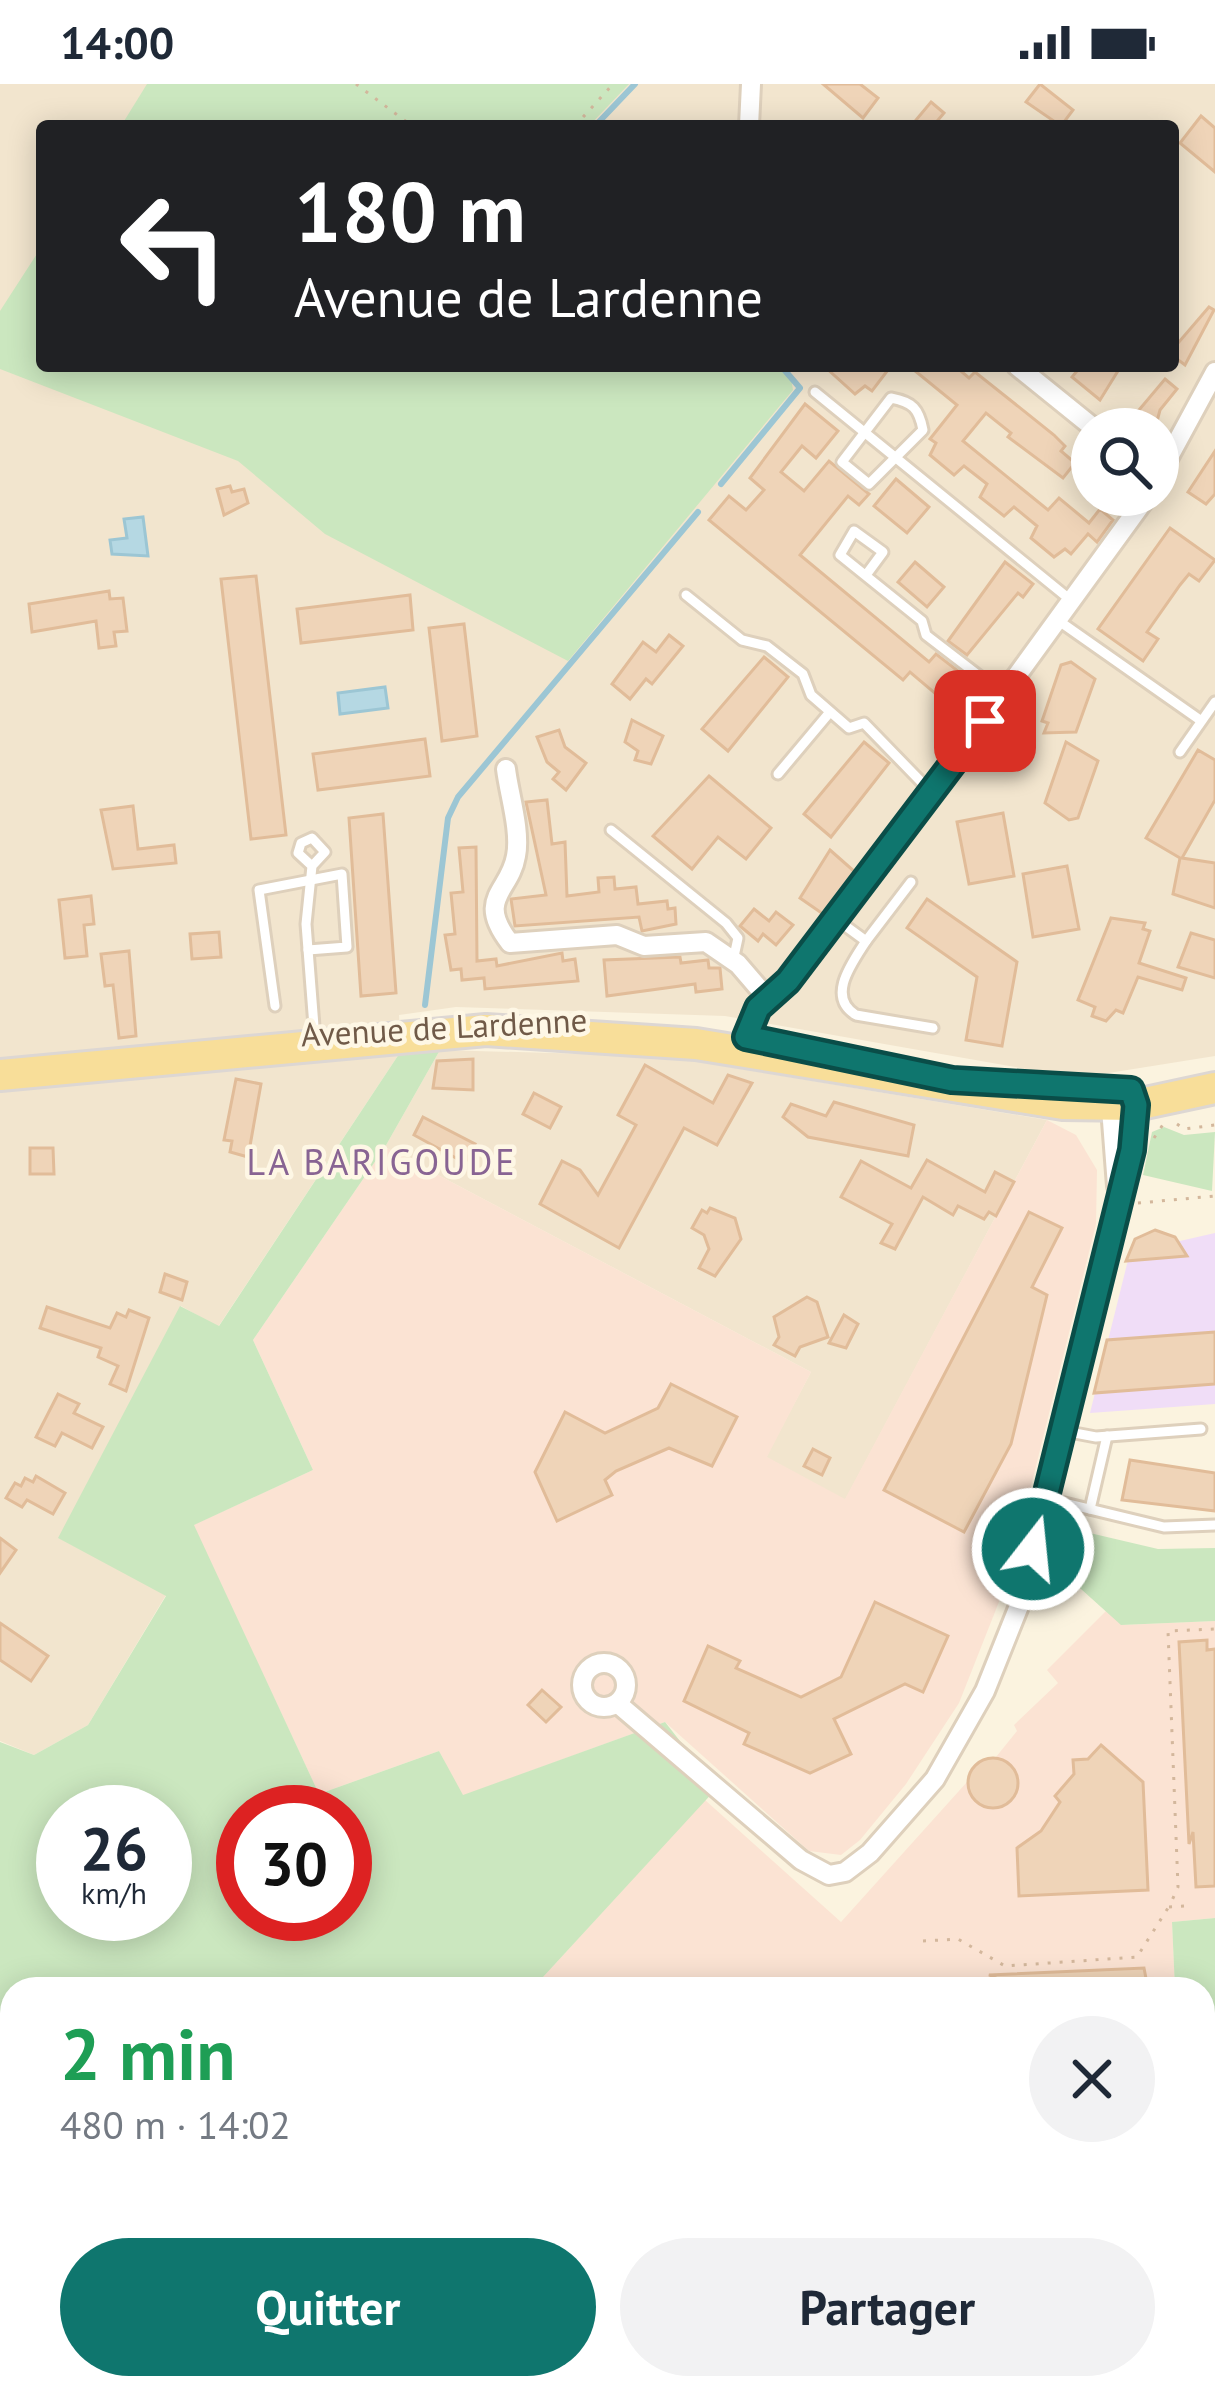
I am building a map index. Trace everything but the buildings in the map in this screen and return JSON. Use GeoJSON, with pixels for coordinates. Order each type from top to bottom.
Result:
{"type":"FeatureCollection","features":[{"type":"Feature","properties":{"kind":"main road","name":"Avenue de Lardenne"},"geometry":{"type":"LineString","coordinates":[[0,1075],[206,1052],[258,1038],[486,1030],[745,1045],[895,1081],[1121,1098]]}},
{"type":"Feature","properties":{"kind":"main road"},"geometry":{"type":"LineString","coordinates":[[1121,1098],[1215,1072]]}},
{"type":"Feature","properties":{"kind":"main road"},"geometry":{"type":"LineString","coordinates":[[1121,1098],[1215,1088]]}},
{"type":"Feature","properties":{"kind":"street"},"geometry":{"type":"LineString","coordinates":[[749,120],[752,84]]}},
{"type":"Feature","properties":{"kind":"street"},"geometry":{"type":"LineString","coordinates":[[1024,372],[1071,410]]}},
{"type":"Feature","properties":{"kind":"street"},"geometry":{"type":"LineString","coordinates":[[1179,438],[1215,372]]}},
{"type":"Feature","properties":{"kind":"street"},"geometry":{"type":"LineString","coordinates":[[745,1045],[752,1017],[836,919],[932,793],[1133,516]]}},
{"type":"Feature","properties":{"kind":"street"},"geometry":{"type":"LineString","coordinates":[[506,770],[516,857],[495,894],[499,929],[510,943],[616,935],[644,946],[706,942],[734,961],[768,999]]}},
{"type":"Feature","properties":{"kind":"street"},"geometry":{"type":"LineString","coordinates":[[1121,1098],[1126,1201]]}},
{"type":"Feature","properties":{"kind":"street"},"geometry":{"type":"LineString","coordinates":[[617,1703],[815,1871],[845,1872],[870,1853],[935,1779],[973,1717],[1019,1606],[1126,1201],[1135,1136],[1121,1098]]}},
{"type":"Feature","properties":{"kind":"lane"},"geometry":{"type":"LineString","coordinates":[[815,392],[1073,602]]}},
{"type":"Feature","properties":{"kind":"lane"},"geometry":{"type":"LineString","coordinates":[[891,398],[908,401],[919,412],[922,430],[868,484],[842,462],[866,432],[891,398]]}},
{"type":"Feature","properties":{"kind":"lane"},"geometry":{"type":"LineString","coordinates":[[866,575],[884,552],[854,531],[840,555],[922,621],[926,634],[1004,695]]}},
{"type":"Feature","properties":{"kind":"lane"},"geometry":{"type":"LineString","coordinates":[[686,596],[742,640],[767,646],[803,674],[811,695],[849,728],[864,723],[932,793]]}},
{"type":"Feature","properties":{"kind":"lane"},"geometry":{"type":"LineString","coordinates":[[1059,621],[1200,720]]}},
{"type":"Feature","properties":{"kind":"lane"},"geometry":{"type":"LineString","coordinates":[[1180,752],[1215,702]]}},
{"type":"Feature","properties":{"kind":"lane"},"geometry":{"type":"LineString","coordinates":[[778,774],[830,712]]}},
{"type":"Feature","properties":{"kind":"lane"},"geometry":{"type":"LineString","coordinates":[[610,830],[726,923],[737,938],[734,961]]}},
{"type":"Feature","properties":{"kind":"lane"},"geometry":{"type":"LineString","coordinates":[[312,866],[308,950],[315,1038]]}},
{"type":"Feature","properties":{"kind":"lane"},"geometry":{"type":"LineString","coordinates":[[275,1006],[260,890],[342,874],[347,947],[308,950]]}},
{"type":"Feature","properties":{"kind":"lane"},"geometry":{"type":"LineString","coordinates":[[911,881],[846,971],[841,998],[845,1009],[933,1028]]}},
{"type":"Feature","properties":{"kind":"lane"},"geometry":{"type":"LineString","coordinates":[[836,919],[866,941]]}},
{"type":"Feature","properties":{"kind":"lane"},"geometry":{"type":"LineString","coordinates":[[1064,1431],[1107,1436],[1201,1430]]}},
{"type":"Feature","properties":{"kind":"lane"},"geometry":{"type":"LineString","coordinates":[[1090,1509],[1107,1436]]}},
{"type":"Feature","properties":{"kind":"lane"},"geometry":{"type":"LineString","coordinates":[[1048,1499],[1164,1527],[1215,1525]]}},
{"type":"Feature","properties":{"kind":"path"},"geometry":{"type":"LineString","coordinates":[[356,84],[404,120]]}},
{"type":"Feature","properties":{"kind":"path"},"geometry":{"type":"LineString","coordinates":[[580,120],[613,84]]}},
{"type":"Feature","properties":{"kind":"path"},"geometry":{"type":"LineString","coordinates":[[1154,1138],[1169,1117],[1184,1130],[1215,1126]]}},
{"type":"Feature","properties":{"kind":"path"},"geometry":{"type":"LineString","coordinates":[[1126,1201],[1215,1196]]}},
{"type":"Feature","properties":{"kind":"path"},"geometry":{"type":"LineString","coordinates":[[923,1940],[958,1939],[1005,1966],[1137,1957],[1178,1887],[1168,1630],[1215,1629]]}},
{"type":"Feature","properties":{"kind":"path"},"geometry":{"type":"LineString","coordinates":[[1169,1907],[1184,1906]]}},
{"type":"Feature","properties":{"kind":"shaded area"},"geometry":{"type":"Polygon","coordinates":[[[0,84],[1215,84],[1215,1056],[1096,1075],[1043,1072],[725,1016],[456,1007],[399,1015],[401,1051],[218,1327],[181,1306],[59,1538],[166,1595],[88,1725],[34,1755],[0,1741],[0,84]]]}},
{"type":"Feature","properties":{"kind":"shaded area"},"geometry":{"type":"Polygon","coordinates":[[[440,1050],[664,1056],[1047,1120],[845,1500],[766,1457],[811,1372],[385,1147],[440,1050]]]}},
{"type":"Feature","properties":{"kind":"shaded area"},"geometry":{"type":"Polygon","coordinates":[[[1047,1120],[1076,1135],[1097,1170],[1096,1224],[1008,1579],[959,1703],[906,1784],[860,1840],[841,1855],[809,1851],[665,1722],[462,1796],[439,1751],[344,1785],[315,1785],[193,1525],[313,1470],[253,1340],[385,1147],[811,1372],[767,1457],[845,1499],[1047,1120]]]}},
{"type":"Feature","properties":{"kind":"shaded area"},"geometry":{"type":"Polygon","coordinates":[[[1155,1230],[1180,1241],[1215,1233],[1215,1404],[1090,1413],[1132,1244],[1155,1230]]]}},
{"type":"Feature","properties":{"kind":"shaded area"},"geometry":{"type":"Polygon","coordinates":[[[1106,1611],[1122,1625],[1215,1621],[1215,1918],[1172,1922],[1174,1977],[543,1977],[705,1800],[841,1922],[967,1782],[976,1764],[996,1757],[1017,1731],[1014,1725],[1058,1683],[1047,1670],[1106,1611]]]}},
{"type":"Feature","properties":{"kind":"green space"},"geometry":{"type":"Polygon","coordinates":[[[147,84],[629,84],[595,120],[125,120],[147,84]]]}},
{"type":"Feature","properties":{"kind":"green space"},"geometry":{"type":"Polygon","coordinates":[[[36,255],[36,372],[784,372],[793,390],[568,661],[325,534],[238,461],[0,369],[0,311],[36,255]]]}},
{"type":"Feature","properties":{"kind":"green space"},"geometry":{"type":"Polygon","coordinates":[[[440,1050],[385,1147],[253,1340],[313,1470],[194,1525],[315,1785],[216,1785],[216,1941],[372,1941],[372,1785],[344,1785],[439,1751],[463,1795],[665,1722],[717,1788],[543,1977],[0,1977],[0,1742],[34,1755],[88,1725],[166,1596],[58,1538],[180,1306],[219,1326],[401,1051],[440,1050]]]}},
{"type":"Feature","properties":{"kind":"green space"},"geometry":{"type":"Polygon","coordinates":[[[1164,1127],[1184,1135],[1215,1132],[1212,1191],[1143,1175],[1152,1132],[1164,1127]]]}},
{"type":"Feature","properties":{"kind":"green space"},"geometry":{"type":"Polygon","coordinates":[[[1060,1526],[1158,1549],[1215,1548],[1215,1621],[1121,1625],[1051,1562],[1060,1526]]]}},
{"type":"Feature","properties":{"kind":"green space"},"geometry":{"type":"Polygon","coordinates":[[[1215,1918],[1215,1977],[1174,1977],[1172,1922],[1215,1918]]]}},
{"type":"Feature","properties":{"kind":"water"},"geometry":{"type":"Polygon","coordinates":[[[143,517],[148,556],[112,554],[110,540],[127,538],[124,519],[143,517]]]}},
{"type":"Feature","properties":{"kind":"water"},"geometry":{"type":"Polygon","coordinates":[[[385,687],[388,708],[340,714],[338,693],[385,687]]]}},
{"type":"Feature","properties":{"kind":"waterway"},"geometry":{"type":"LineString","coordinates":[[601,120],[635,84]]}},
{"type":"Feature","properties":{"kind":"waterway"},"geometry":{"type":"LineString","coordinates":[[721,484],[800,388],[786,372]]}},
{"type":"Feature","properties":{"kind":"waterway"},"geometry":{"type":"LineString","coordinates":[[425,1005],[448,818],[458,797],[698,512]]}},
{"type":"Feature","properties":{"kind":"district","name":"LA BARIGOUDE"},"geometry":{"type":"Point","coordinates":[382,1162]}},
{"type":"Feature","properties":{"kind":"route"},"geometry":{"type":"LineString","coordinates":[[985,721],[788,981],[758,1008],[746,1037],[952,1080],[1131,1090],[1136,1105],[1135,1136],[1033,1549]]}}]}
